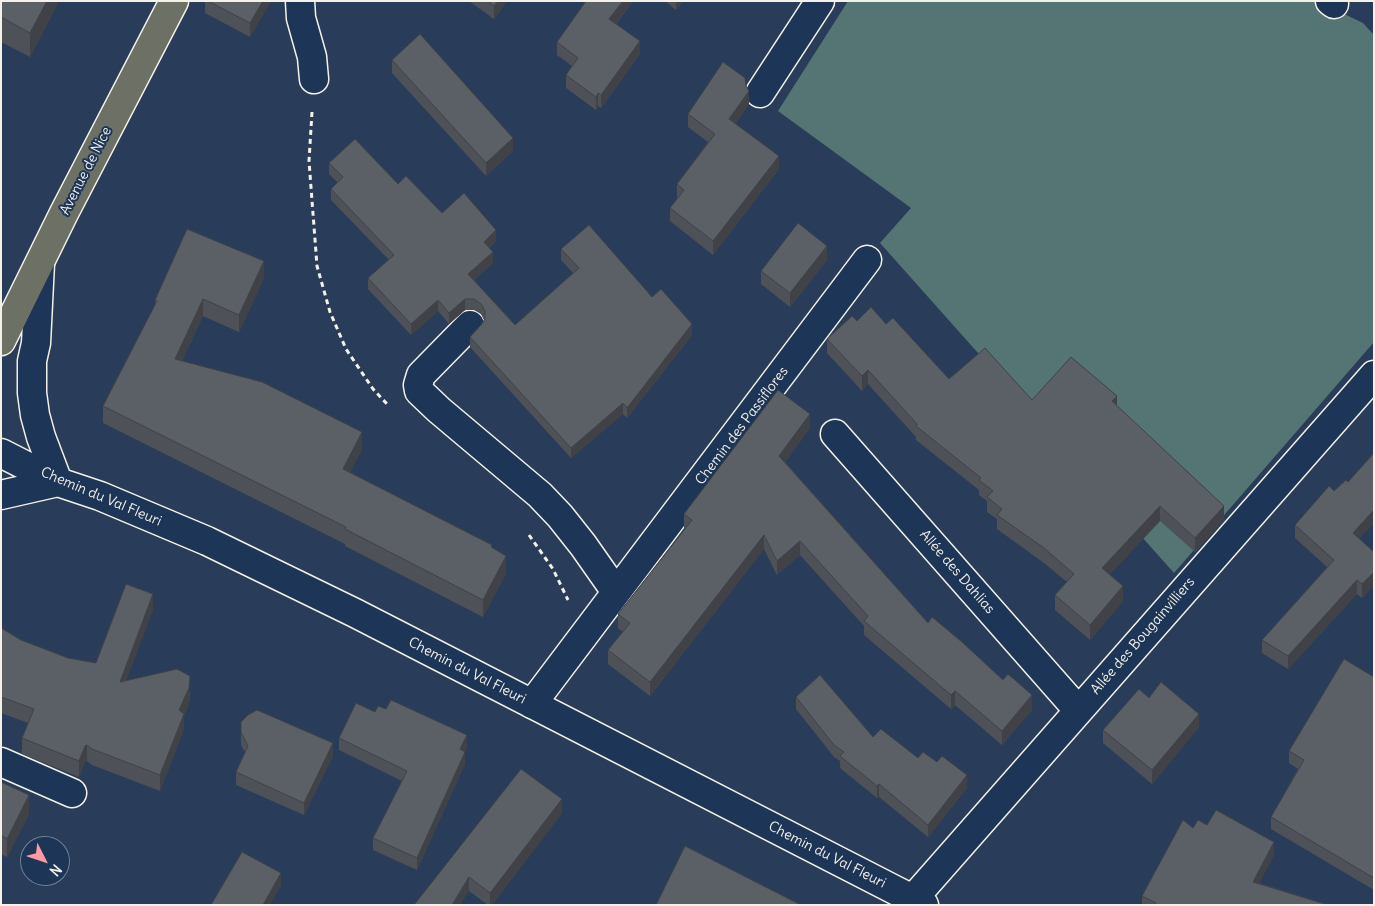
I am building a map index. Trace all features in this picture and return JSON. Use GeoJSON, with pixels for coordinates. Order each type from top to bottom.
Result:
{"type":"FeatureCollection","features":[{"type":"Feature","properties":{"kind":"main road","name":"Avenue de Nice"},"geometry":{"type":"LineString","coordinates":[[1,341],[64,213],[174,1]]}},
{"type":"Feature","properties":{"kind":"street"},"geometry":{"type":"LineString","coordinates":[[300,1],[301,18],[312,57],[314,78]]}},
{"type":"Feature","properties":{"kind":"street"},"geometry":{"type":"LineString","coordinates":[[760,93],[820,1]]}},
{"type":"Feature","properties":{"kind":"street","name":"Chemin des Passiflores"},"geometry":{"type":"LineString","coordinates":[[532,704],[867,260]]}},
{"type":"Feature","properties":{"kind":"street"},"geometry":{"type":"LineString","coordinates":[[1,495],[58,482],[41,437],[32,393],[32,361],[36,343],[40,263]]}},
{"type":"Feature","properties":{"kind":"street"},"geometry":{"type":"LineString","coordinates":[[470,325],[421,375],[418,385],[419,391],[540,495],[571,530],[616,592]]}},
{"type":"Feature","properties":{"kind":"street","name":"Allée des Bougainvilliers"},"geometry":{"type":"LineString","coordinates":[[919,902],[1078,710],[1374,375]]}},
{"type":"Feature","properties":{"kind":"street","name":"Allée des Dahlias"},"geometry":{"type":"LineString","coordinates":[[835,434],[1078,710]]}},
{"type":"Feature","properties":{"kind":"street","name":"Chemin du Val Fleuri"},"geometry":{"type":"LineString","coordinates":[[1,453],[58,482],[100,496],[207,542],[355,613],[919,902]]}},
{"type":"Feature","properties":{"kind":"street"},"geometry":{"type":"LineString","coordinates":[[1,762],[72,793]]}},
{"type":"Feature","properties":{"kind":"green space"},"geometry":{"type":"Polygon","coordinates":[[[848,1],[1317,1],[1363,23],[1374,35],[1374,342],[1174,573],[880,243],[911,208],[778,111],[848,1]]]}},
{"type":"Feature","properties":{"kind":"building"},"geometry":{"type":"Polygon","coordinates":[[[1,1],[47,1],[30,33],[1,17],[1,1]]]}},
{"type":"Feature","properties":{"kind":"building"},"geometry":{"type":"Polygon","coordinates":[[[208,1],[263,1],[250,23],[208,1]]]}},
{"type":"Feature","properties":{"kind":"building"},"geometry":{"type":"Polygon","coordinates":[[[488,1],[498,1],[494,6],[488,1]]]}},
{"type":"Feature","properties":{"kind":"building"},"geometry":{"type":"Polygon","coordinates":[[[586,1],[623,1],[609,19],[640,41],[601,95],[598,93],[596,97],[566,75],[578,58],[557,42],[586,1]]]}},
{"type":"Feature","properties":{"kind":"building"},"geometry":{"type":"Polygon","coordinates":[[[420,34],[513,138],[486,163],[392,60],[420,34]]]}},
{"type":"Feature","properties":{"kind":"building"},"geometry":{"type":"Polygon","coordinates":[[[723,62],[745,78],[749,91],[729,119],[779,156],[713,241],[670,208],[684,190],[677,184],[715,134],[688,114],[723,62]]]}},
{"type":"Feature","properties":{"kind":"building"},"geometry":{"type":"Polygon","coordinates":[[[355,139],[398,184],[406,176],[442,213],[464,193],[496,230],[484,242],[493,252],[468,274],[515,325],[579,268],[561,249],[589,225],[652,297],[661,289],[692,324],[627,408],[623,403],[571,448],[470,337],[485,319],[485,311],[481,304],[474,299],[465,299],[449,313],[438,300],[411,324],[368,278],[394,255],[331,189],[343,177],[329,163],[355,139]]]}},
{"type":"Feature","properties":{"kind":"building"},"geometry":{"type":"Polygon","coordinates":[[[798,223],[827,246],[790,293],[761,271],[798,223]]]}},
{"type":"Feature","properties":{"kind":"building"},"geometry":{"type":"Polygon","coordinates":[[[187,229],[264,261],[239,315],[203,299],[175,359],[262,382],[362,432],[343,469],[492,545],[491,547],[506,556],[483,600],[345,529],[346,527],[103,406],[157,301],[155,300],[187,229]]]}},
{"type":"Feature","properties":{"kind":"building"},"geometry":{"type":"Polygon","coordinates":[[[871,307],[886,324],[893,318],[949,379],[985,348],[1032,400],[1071,357],[1117,396],[1112,401],[1224,506],[1195,538],[1160,506],[1102,568],[1123,586],[1090,625],[1055,595],[1074,574],[1044,548],[997,515],[1002,509],[987,497],[993,491],[979,480],[981,478],[916,426],[917,424],[868,370],[862,376],[827,339],[852,316],[857,321],[871,307]]]}},
{"type":"Feature","properties":{"kind":"building"},"geometry":{"type":"Polygon","coordinates":[[[778,390],[810,414],[779,456],[928,623],[932,617],[1003,680],[1008,674],[1032,695],[1002,731],[955,691],[951,695],[864,621],[868,616],[800,541],[777,561],[764,535],[650,682],[608,650],[630,623],[618,614],[692,520],[684,514],[778,390]]]}},
{"type":"Feature","properties":{"kind":"building"},"geometry":{"type":"Polygon","coordinates":[[[1374,453],[1374,510],[1353,533],[1374,552],[1374,572],[1362,584],[1357,580],[1288,656],[1262,640],[1334,560],[1295,525],[1329,486],[1334,491],[1346,480],[1348,482],[1374,453]]]}},
{"type":"Feature","properties":{"kind":"building"},"geometry":{"type":"Polygon","coordinates":[[[126,584],[153,594],[120,682],[177,669],[190,676],[189,688],[179,710],[184,714],[160,775],[92,749],[87,745],[79,761],[22,738],[34,709],[1,697],[1,628],[21,640],[68,658],[96,663],[126,584]]]}},
{"type":"Feature","properties":{"kind":"building"},"geometry":{"type":"Polygon","coordinates":[[[1344,659],[1374,677],[1374,878],[1271,817],[1304,760],[1289,751],[1344,659]]]}},
{"type":"Feature","properties":{"kind":"building"},"geometry":{"type":"Polygon","coordinates":[[[820,675],[873,737],[881,729],[918,758],[923,752],[937,762],[942,756],[967,775],[928,825],[879,784],[877,786],[840,756],[844,752],[834,745],[796,697],[820,675]]]}},
{"type":"Feature","properties":{"kind":"building"},"geometry":{"type":"Polygon","coordinates":[[[1161,682],[1199,714],[1152,770],[1103,730],[1139,689],[1149,698],[1161,682]]]}},
{"type":"Feature","properties":{"kind":"building"},"geometry":{"type":"Polygon","coordinates":[[[391,700],[467,735],[460,749],[465,752],[417,858],[373,838],[407,771],[339,738],[356,703],[375,712],[378,706],[386,709],[391,700]]]}},
{"type":"Feature","properties":{"kind":"building"},"geometry":{"type":"Polygon","coordinates":[[[257,710],[333,743],[304,803],[236,772],[248,746],[241,732],[241,722],[257,710]]]}},
{"type":"Feature","properties":{"kind":"building"},"geometry":{"type":"Polygon","coordinates":[[[521,769],[562,799],[490,893],[469,877],[452,905],[414,905],[521,769]]]}},
{"type":"Feature","properties":{"kind":"building"},"geometry":{"type":"Polygon","coordinates":[[[1,782],[29,795],[7,839],[1,835],[1,782]]]}},
{"type":"Feature","properties":{"kind":"building"},"geometry":{"type":"Polygon","coordinates":[[[1216,810],[1274,842],[1253,882],[1328,905],[1155,905],[1156,903],[1142,896],[1183,820],[1193,828],[1198,820],[1207,825],[1216,810]]]}},
{"type":"Feature","properties":{"kind":"building"},"geometry":{"type":"Polygon","coordinates":[[[685,846],[801,905],[656,905],[685,846]]]}},
{"type":"Feature","properties":{"kind":"building"},"geometry":{"type":"Polygon","coordinates":[[[242,852],[281,873],[263,905],[211,905],[242,852]]]}}]}
